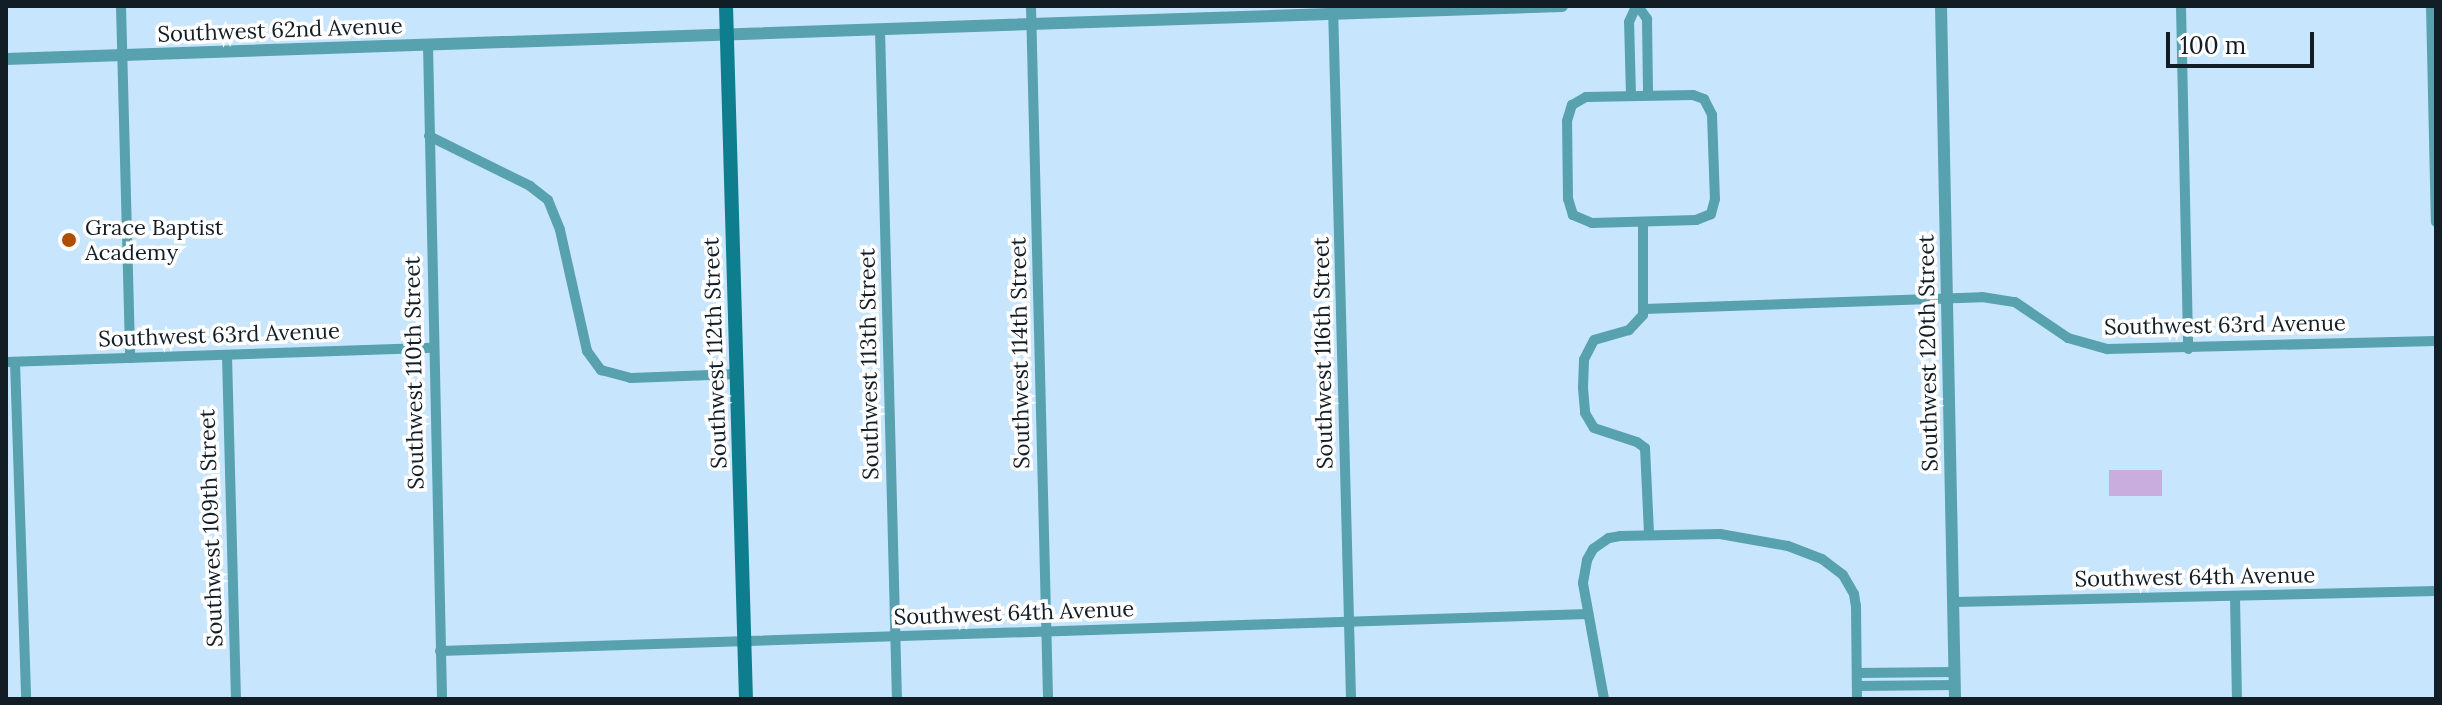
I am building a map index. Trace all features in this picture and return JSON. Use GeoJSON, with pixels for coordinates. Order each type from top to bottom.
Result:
{"type":"FeatureCollection","features":[{"type":"Feature","properties":{"kind":"main road","name":"Southwest 112th Street"},"geometry":{"type":"LineString","coordinates":[[726,6],[746,699]]}},
{"type":"Feature","properties":{"kind":"street"},"geometry":{"type":"LineString","coordinates":[[121,6],[130,358]]}},
{"type":"Feature","properties":{"kind":"street","name":"Southwest 114th Street"},"geometry":{"type":"LineString","coordinates":[[1031,6],[1048,699]]}},
{"type":"Feature","properties":{"kind":"street","name":"Southwest 62nd Avenue"},"geometry":{"type":"LineString","coordinates":[[6,59],[1032,25],[1333,10],[1562,6]]}},
{"type":"Feature","properties":{"kind":"street"},"geometry":{"type":"LineString","coordinates":[[1631,96],[1629,22],[1637,6],[1647,19],[1648,95]]}},
{"type":"Feature","properties":{"kind":"street","name":"Southwest 120th Street"},"geometry":{"type":"LineString","coordinates":[[1941,6],[1955,699]]}},
{"type":"Feature","properties":{"kind":"street"},"geometry":{"type":"LineString","coordinates":[[2181,6],[2188,349]]}},
{"type":"Feature","properties":{"kind":"street"},"geometry":{"type":"LineString","coordinates":[[2431,6],[2436,222]]}},
{"type":"Feature","properties":{"kind":"street","name":"Southwest 116th Street"},"geometry":{"type":"LineString","coordinates":[[1333,10],[1351,699]]}},
{"type":"Feature","properties":{"kind":"street","name":"Southwest 113th Street"},"geometry":{"type":"LineString","coordinates":[[880,29],[897,699]]}},
{"type":"Feature","properties":{"kind":"street","name":"Southwest 110th Street"},"geometry":{"type":"LineString","coordinates":[[428,45],[442,699]]}},
{"type":"Feature","properties":{"kind":"street"},"geometry":{"type":"LineString","coordinates":[[1693,95],[1708,103],[1713,121],[1715,199],[1711,214],[1696,220],[1592,223],[1573,215],[1569,205],[1567,121],[1572,105],[1586,97],[1631,96],[1693,95]]}},
{"type":"Feature","properties":{"kind":"street"},"geometry":{"type":"LineString","coordinates":[[429,136],[530,186],[548,200],[560,230],[587,351],[601,370],[623,378],[737,374]]}},
{"type":"Feature","properties":{"kind":"street"},"geometry":{"type":"LineString","coordinates":[[1643,222],[1644,309],[1636,326],[1599,337],[1589,346],[1584,360],[1583,388],[1585,413],[1594,428],[1637,442],[1645,448],[1649,534]]}},
{"type":"Feature","properties":{"kind":"street","name":"Southwest 63rd Avenue"},"geometry":{"type":"LineString","coordinates":[[1644,309],[1982,297],[2015,302],[2068,338],[2098,348],[2188,349],[2436,341]]}},
{"type":"Feature","properties":{"kind":"street","name":"Southwest 63rd Avenue"},"geometry":{"type":"LineString","coordinates":[[10,362],[433,348]]}},
{"type":"Feature","properties":{"kind":"street","name":"Southwest 109th Street"},"geometry":{"type":"LineString","coordinates":[[227,356],[236,699]]}},
{"type":"Feature","properties":{"kind":"street"},"geometry":{"type":"LineString","coordinates":[[10,362],[26,699]]}},
{"type":"Feature","properties":{"kind":"street"},"geometry":{"type":"LineString","coordinates":[[1604,699],[1588,614],[1584,572],[1593,549],[1609,538],[1649,534],[1720,534],[1754,538],[1788,546],[1834,566],[1854,594],[1857,699]]}},
{"type":"Feature","properties":{"kind":"street","name":"Southwest 64th Avenue"},"geometry":{"type":"LineString","coordinates":[[1954,602],[2436,591]]}},
{"type":"Feature","properties":{"kind":"street"},"geometry":{"type":"LineString","coordinates":[[2235,597],[2237,699]]}},
{"type":"Feature","properties":{"kind":"street","name":"Southwest 64th Avenue"},"geometry":{"type":"LineString","coordinates":[[440,651],[1588,614]]}},
{"type":"Feature","properties":{"kind":"street"},"geometry":{"type":"LineString","coordinates":[[1857,673],[1955,678]]}},
{"type":"Feature","properties":{"kind":"street"},"geometry":{"type":"LineString","coordinates":[[1857,686],[1955,678]]}},
{"type":"Feature","properties":{"kind":"shaded area"},"geometry":{"type":"Polygon","coordinates":[[[2109,470],[2162,470],[2162,496],[2109,496],[2109,470]]]}},
{"type":"Feature","properties":{"kind":"place","name":"Grace Baptist Academy"},"geometry":{"type":"Point","coordinates":[69,240]}}]}
